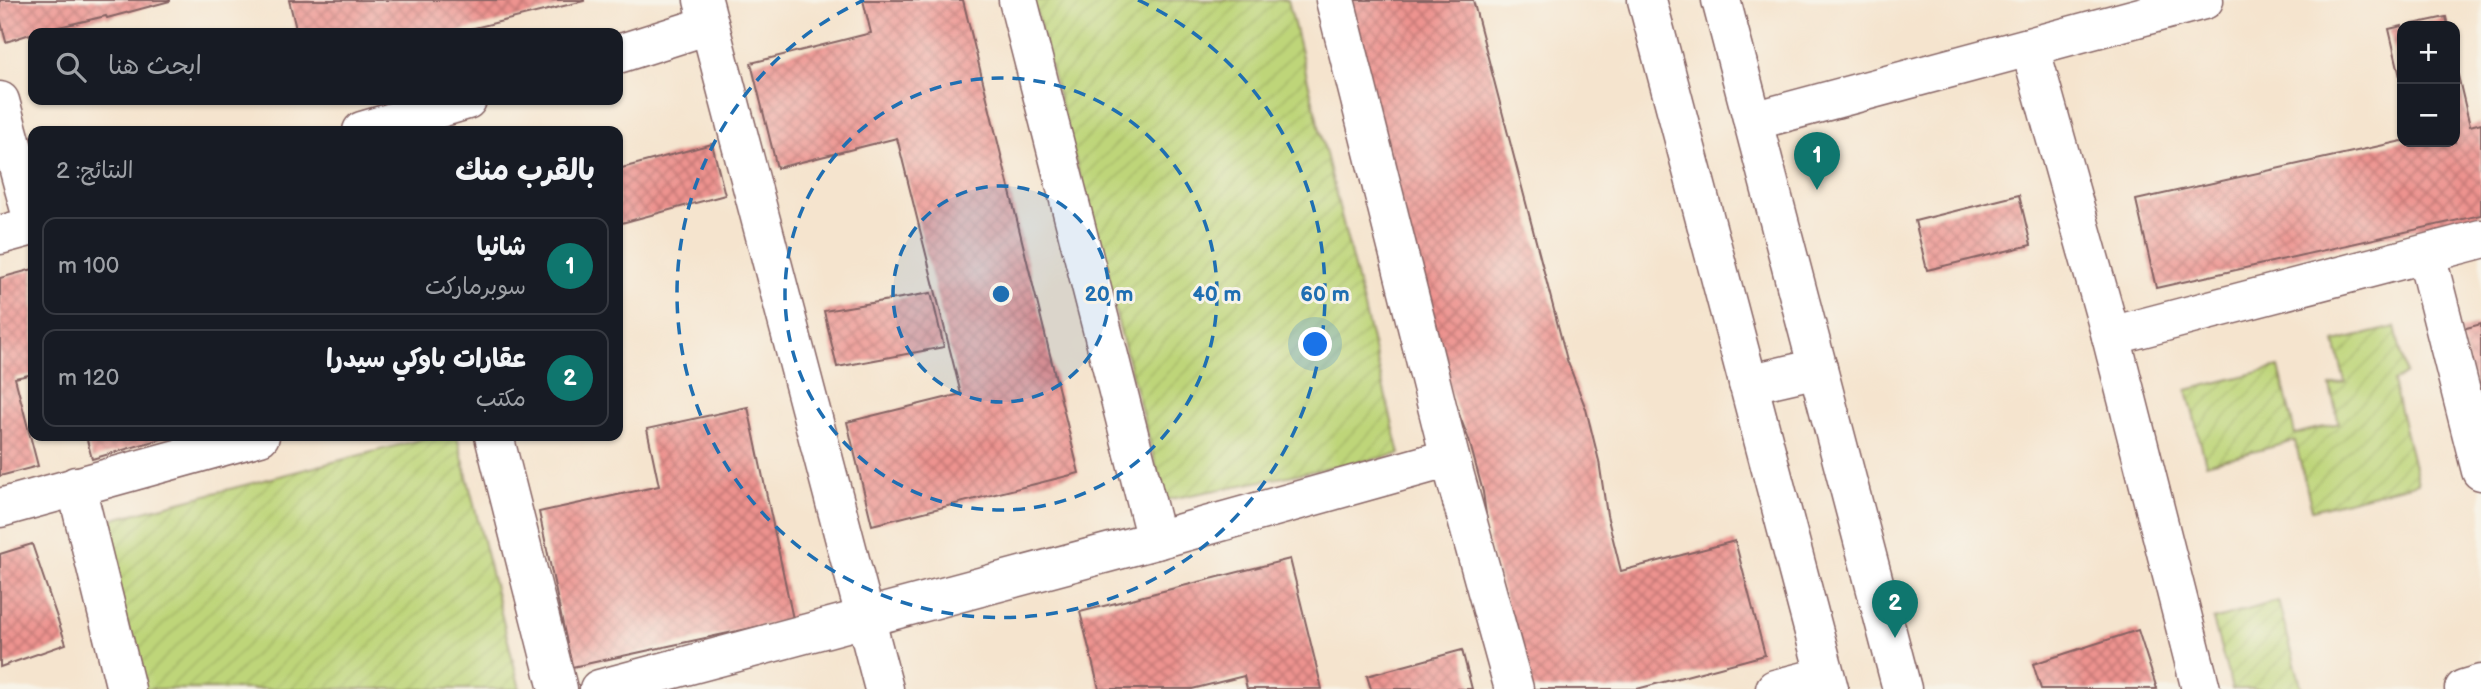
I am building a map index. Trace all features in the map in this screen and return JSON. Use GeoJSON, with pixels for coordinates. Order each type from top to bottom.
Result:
{"type":"FeatureCollection","features":[{"type":"Feature","properties":{"kind":"street"},"geometry":{"type":"LineString","coordinates":[[1018,0],[1156,540]]}},
{"type":"Feature","properties":{"kind":"street"},"geometry":{"type":"LineString","coordinates":[[1335,0],[1450,458],[1514,689]]}},
{"type":"Feature","properties":{"kind":"street"},"geometry":{"type":"LineString","coordinates":[[1647,0],[1827,682],[1775,689]]}},
{"type":"Feature","properties":{"kind":"street"},"geometry":{"type":"LineString","coordinates":[[1721,0],[1902,689]]}},
{"type":"Feature","properties":{"kind":"street"},"geometry":{"type":"LineString","coordinates":[[1753,121],[2204,0]]}},
{"type":"Feature","properties":{"kind":"street"},"geometry":{"type":"LineString","coordinates":[[623,52],[706,13],[884,689]]}},
{"type":"Feature","properties":{"kind":"street"},"geometry":{"type":"LineString","coordinates":[[2029,47],[2111,336],[2201,689]]}},
{"type":"Feature","properties":{"kind":"street"},"geometry":{"type":"LineString","coordinates":[[0,101],[28,205]]}},
{"type":"Feature","properties":{"kind":"street"},"geometry":{"type":"LineString","coordinates":[[412,124],[456,105]]}},
{"type":"Feature","properties":{"kind":"street"},"geometry":{"type":"LineString","coordinates":[[0,234],[28,226]]}},
{"type":"Feature","properties":{"kind":"street"},"geometry":{"type":"LineString","coordinates":[[2111,336],[2481,239]]}},
{"type":"Feature","properties":{"kind":"street"},"geometry":{"type":"LineString","coordinates":[[2426,254],[2481,471]]}},
{"type":"Feature","properties":{"kind":"street"},"geometry":{"type":"LineString","coordinates":[[1748,384],[1818,368]]}},
{"type":"Feature","properties":{"kind":"street"},"geometry":{"type":"LineString","coordinates":[[0,508],[242,441]]}},
{"type":"Feature","properties":{"kind":"street"},"geometry":{"type":"LineString","coordinates":[[495,441],[558,689]]}},
{"type":"Feature","properties":{"kind":"street"},"geometry":{"type":"LineString","coordinates":[[599,689],[1156,540],[1450,458]]}},
{"type":"Feature","properties":{"kind":"street"},"geometry":{"type":"LineString","coordinates":[[76,486],[126,689]]}},
{"type":"Feature","properties":{"kind":"street"},"geometry":{"type":"LineString","coordinates":[[2464,689],[2481,684]]}},
{"type":"Feature","properties":{"kind":"green space"},"geometry":{"type":"Polygon","coordinates":[[[1033,0],[1288,0],[1400,454],[1165,500],[1033,0]]]}},
{"type":"Feature","properties":{"kind":"green space"},"geometry":{"type":"Polygon","coordinates":[[[2395,327],[2406,373],[2393,382],[2418,483],[2312,510],[2295,441],[2206,464],[2187,390],[2279,367],[2295,434],[2339,423],[2330,386],[2345,382],[2335,342],[2395,327]]]}},
{"type":"Feature","properties":{"kind":"green space"},"geometry":{"type":"Polygon","coordinates":[[[415,441],[458,441],[520,689],[143,689],[102,522],[415,441]]]}},
{"type":"Feature","properties":{"kind":"green space"},"geometry":{"type":"Polygon","coordinates":[[[2278,601],[2302,689],[2232,689],[2213,620],[2278,601]]]}},
{"type":"Feature","properties":{"kind":"building"},"geometry":{"type":"Polygon","coordinates":[[[0,0],[170,0],[107,18],[106,16],[54,28],[28,28],[28,35],[6,42],[0,18],[0,0]]]}},
{"type":"Feature","properties":{"kind":"building"},"geometry":{"type":"Polygon","coordinates":[[[289,0],[584,0],[474,28],[296,28],[289,0]]]}},
{"type":"Feature","properties":{"kind":"building"},"geometry":{"type":"Polygon","coordinates":[[[863,0],[963,0],[1079,473],[872,525],[847,422],[961,394],[897,138],[777,168],[751,63],[871,33],[863,0]]]}},
{"type":"Feature","properties":{"kind":"building"},"geometry":{"type":"Polygon","coordinates":[[[1348,0],[1473,0],[1567,360],[1586,409],[1621,571],[1735,541],[1765,655],[1637,689],[1528,689],[1490,545],[1483,492],[1469,440],[1450,391],[1348,0]]]}},
{"type":"Feature","properties":{"kind":"building"},"geometry":{"type":"Polygon","coordinates":[[[2446,17],[2447,21],[2427,21],[2446,17]]]}},
{"type":"Feature","properties":{"kind":"building"},"geometry":{"type":"Polygon","coordinates":[[[2397,27],[2397,64],[2389,29],[2397,27]]]}},
{"type":"Feature","properties":{"kind":"building"},"geometry":{"type":"Polygon","coordinates":[[[2460,84],[2470,126],[2481,123],[2481,215],[2156,288],[2136,200],[2397,142],[2397,147],[2460,147],[2460,84]]]}},
{"type":"Feature","properties":{"kind":"building"},"geometry":{"type":"Polygon","coordinates":[[[712,144],[725,195],[623,223],[623,168],[712,144]]]}},
{"type":"Feature","properties":{"kind":"building"},"geometry":{"type":"Polygon","coordinates":[[[2019,195],[2031,245],[1927,270],[1915,221],[2019,195]]]}},
{"type":"Feature","properties":{"kind":"building"},"geometry":{"type":"Polygon","coordinates":[[[28,270],[28,375],[15,378],[28,428],[28,441],[31,441],[38,466],[0,476],[0,278],[28,270]]]}},
{"type":"Feature","properties":{"kind":"building"},"geometry":{"type":"Polygon","coordinates":[[[931,293],[944,347],[837,367],[824,311],[931,293]]]}},
{"type":"Feature","properties":{"kind":"building"},"geometry":{"type":"Polygon","coordinates":[[[2481,324],[2481,407],[2459,330],[2481,324]]]}},
{"type":"Feature","properties":{"kind":"building"},"geometry":{"type":"Polygon","coordinates":[[[748,407],[793,619],[572,667],[539,512],[659,486],[647,429],[748,407]]]}},
{"type":"Feature","properties":{"kind":"building"},"geometry":{"type":"Polygon","coordinates":[[[87,441],[154,441],[92,459],[87,441]]]}},
{"type":"Feature","properties":{"kind":"building"},"geometry":{"type":"Polygon","coordinates":[[[32,544],[66,644],[0,667],[0,554],[32,544]]]}},
{"type":"Feature","properties":{"kind":"building"},"geometry":{"type":"Polygon","coordinates":[[[1290,559],[1322,689],[1247,689],[1244,676],[1192,689],[1099,689],[1080,612],[1290,559]]]}},
{"type":"Feature","properties":{"kind":"building"},"geometry":{"type":"Polygon","coordinates":[[[2138,630],[2157,689],[2041,689],[2033,664],[2138,630]]]}},
{"type":"Feature","properties":{"kind":"building"},"geometry":{"type":"Polygon","coordinates":[[[1462,650],[1472,689],[1371,689],[1367,676],[1462,650]]]}},
{"type":"Feature","properties":{"kind":"place","name":"شانيا"},"geometry":{"type":"Point","coordinates":[1817,190]}},
{"type":"Feature","properties":{"kind":"place","name":"عقارات باوكي سيدرا"},"geometry":{"type":"Point","coordinates":[1895,638]}}]}
